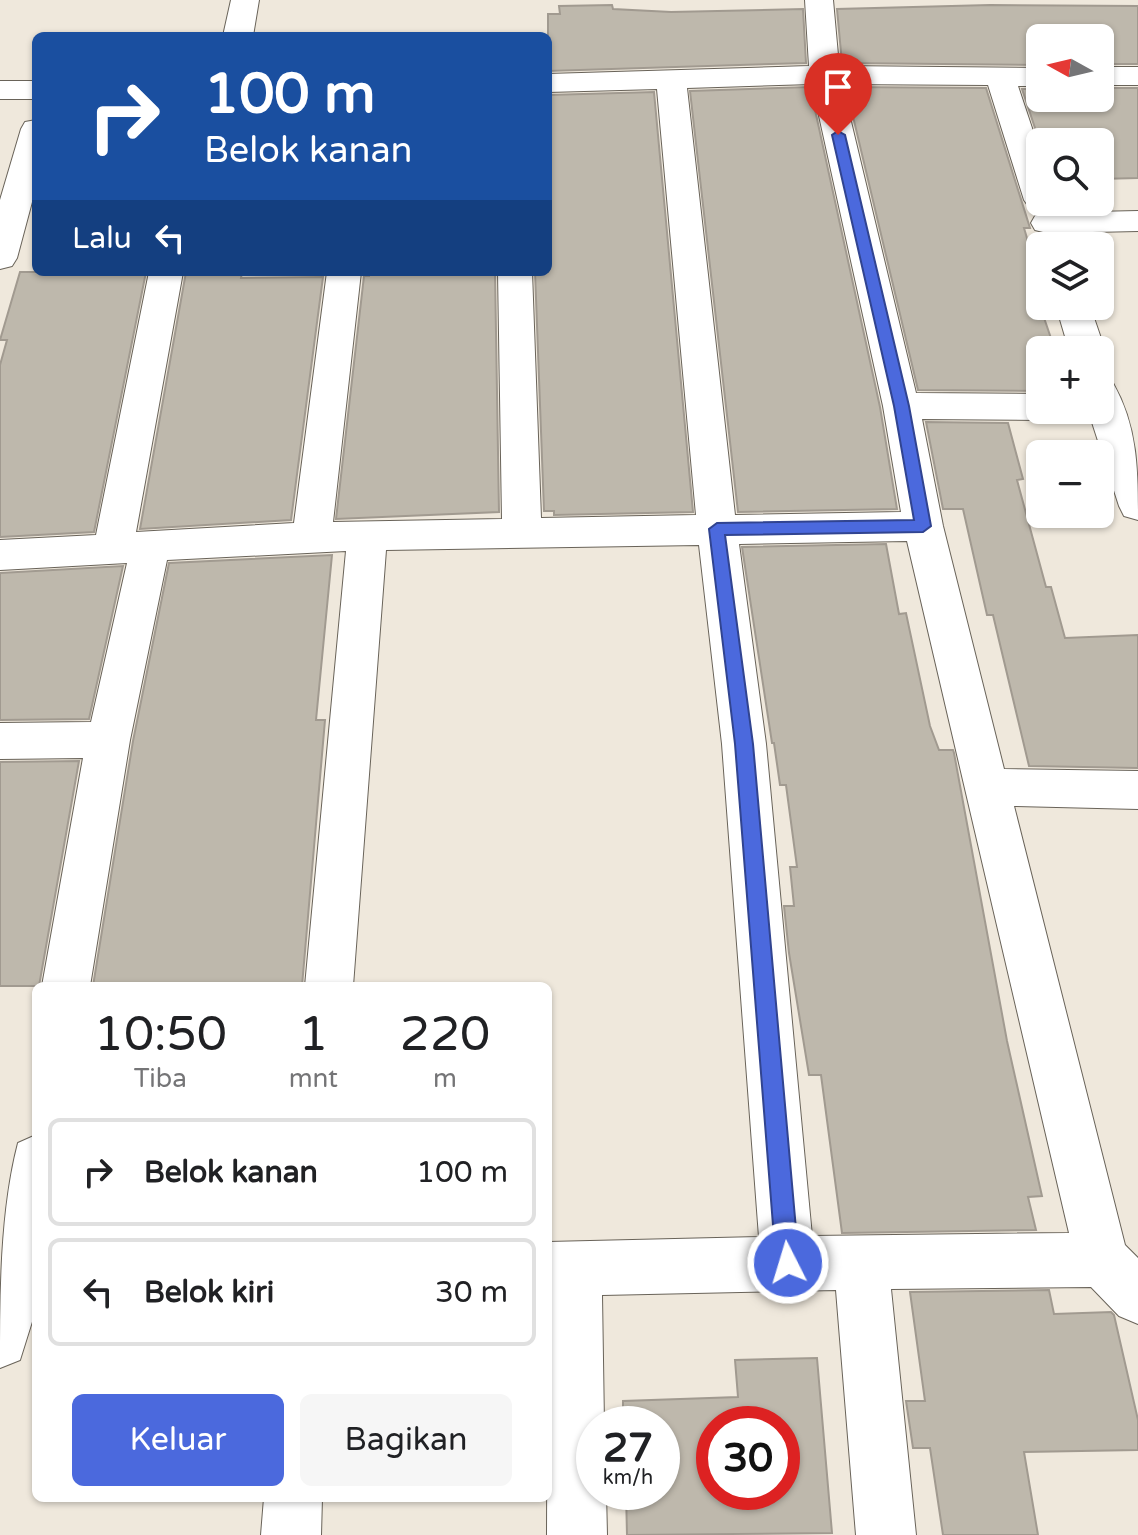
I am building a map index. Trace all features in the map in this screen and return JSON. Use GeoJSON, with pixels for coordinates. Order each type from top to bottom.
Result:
{"type":"FeatureCollection","features":[{"type":"Feature","properties":{"kind":"street"},"geometry":{"type":"LineString","coordinates":[[239,32],[245,0]]}},
{"type":"Feature","properties":{"kind":"street"},"geometry":{"type":"LineString","coordinates":[[577,1535],[561,1269],[861,1261],[1120,1278],[985,787],[923,526],[901,406],[825,75],[819,0]]}},
{"type":"Feature","properties":{"kind":"street"},"geometry":{"type":"LineString","coordinates":[[552,83],[825,75],[1026,77]]}},
{"type":"Feature","properties":{"kind":"street"},"geometry":{"type":"LineString","coordinates":[[1114,76],[1138,76]]}},
{"type":"Feature","properties":{"kind":"street"},"geometry":{"type":"LineString","coordinates":[[1000,77],[1046,218],[1138,221]]}},
{"type":"Feature","properties":{"kind":"street"},"geometry":{"type":"LineString","coordinates":[[671,80],[717,529],[744,744],[788,1263]]}},
{"type":"Feature","properties":{"kind":"street"},"geometry":{"type":"LineString","coordinates":[[0,90],[32,90]]}},
{"type":"Feature","properties":{"kind":"street"},"geometry":{"type":"LineString","coordinates":[[0,258],[32,143]]}},
{"type":"Feature","properties":{"kind":"street"},"geometry":{"type":"LineString","coordinates":[[67,982],[108,740],[140,605],[131,548],[165,276]]}},
{"type":"Feature","properties":{"kind":"street"},"geometry":{"type":"LineString","coordinates":[[312,537],[344,276]]}},
{"type":"Feature","properties":{"kind":"street"},"geometry":{"type":"LineString","coordinates":[[515,276],[522,533]]}},
{"type":"Feature","properties":{"kind":"street"},"geometry":{"type":"LineString","coordinates":[[901,406],[1026,407]]}},
{"type":"Feature","properties":{"kind":"street"},"geometry":{"type":"LineString","coordinates":[[1110,424],[1138,506]]}},
{"type":"Feature","properties":{"kind":"street"},"geometry":{"type":"LineString","coordinates":[[0,555],[312,537],[923,526]]}},
{"type":"Feature","properties":{"kind":"street"},"geometry":{"type":"LineString","coordinates":[[329,982],[367,536]]}},
{"type":"Feature","properties":{"kind":"street"},"geometry":{"type":"LineString","coordinates":[[0,741],[108,740]]}},
{"type":"Feature","properties":{"kind":"street"},"geometry":{"type":"LineString","coordinates":[[985,787],[1138,790]]}},
{"type":"Feature","properties":{"kind":"street"},"geometry":{"type":"LineString","coordinates":[[0,1340],[25,1289],[32,1208]]}},
{"type":"Feature","properties":{"kind":"street"},"geometry":{"type":"LineString","coordinates":[[861,1261],[886,1535]]}},
{"type":"Feature","properties":{"kind":"street"},"geometry":{"type":"LineString","coordinates":[[291,1535],[293,1502]]}},
{"type":"Feature","properties":{"kind":"building"},"geometry":{"type":"Polygon","coordinates":[[[612,5],[613,9],[671,12],[803,9],[806,63],[552,71],[552,32],[548,32],[548,14],[560,14],[559,6],[612,5]]]}},
{"type":"Feature","properties":{"kind":"building"},"geometry":{"type":"Polygon","coordinates":[[[990,5],[1138,6],[1138,64],[1114,64],[1114,24],[1026,24],[1026,65],[842,63],[837,9],[990,5]]]}},
{"type":"Feature","properties":{"kind":"building"},"geometry":{"type":"Polygon","coordinates":[[[810,87],[880,407],[897,509],[738,512],[690,91],[810,87]]]}},
{"type":"Feature","properties":{"kind":"building"},"geometry":{"type":"Polygon","coordinates":[[[846,87],[986,88],[1030,228],[1024,228],[1026,320],[1045,320],[1050,336],[1026,336],[1026,391],[918,390],[846,87]]]}},
{"type":"Feature","properties":{"kind":"building"},"geometry":{"type":"Polygon","coordinates":[[[1114,88],[1138,88],[1138,178],[1114,179],[1114,128],[1035,128],[1030,112],[1114,112],[1114,88]]]}},
{"type":"Feature","properties":{"kind":"building"},"geometry":{"type":"Polygon","coordinates":[[[654,92],[693,512],[554,515],[554,511],[544,511],[535,276],[552,276],[552,95],[654,92]]]}},
{"type":"Feature","properties":{"kind":"building"},"geometry":{"type":"Polygon","coordinates":[[[20,272],[32,272],[32,276],[145,276],[94,532],[0,537],[0,365],[7,340],[0,340],[20,272]]]}},
{"type":"Feature","properties":{"kind":"building"},"geometry":{"type":"Polygon","coordinates":[[[185,276],[323,277],[291,520],[140,529],[185,276]]]}},
{"type":"Feature","properties":{"kind":"building"},"geometry":{"type":"Polygon","coordinates":[[[364,276],[495,276],[499,512],[336,519],[364,276]]]}},
{"type":"Feature","properties":{"kind":"building"},"geometry":{"type":"Polygon","coordinates":[[[926,422],[1008,423],[1023,479],[1017,480],[1026,513],[1026,528],[1030,528],[1046,587],[1051,587],[1065,638],[1138,635],[1138,768],[1029,766],[993,615],[987,615],[963,509],[943,509],[926,422]]]}},
{"type":"Feature","properties":{"kind":"building"},"geometry":{"type":"Polygon","coordinates":[[[886,544],[899,614],[906,613],[930,726],[939,750],[953,750],[954,753],[1007,1041],[1042,1196],[1028,1197],[1036,1230],[842,1233],[821,1075],[809,1075],[789,953],[784,906],[794,906],[790,867],[797,867],[786,785],[780,785],[772,743],[742,547],[886,544]]]}},
{"type":"Feature","properties":{"kind":"building"},"geometry":{"type":"Polygon","coordinates":[[[332,555],[316,720],[325,720],[302,982],[94,982],[133,741],[169,563],[332,555]]]}},
{"type":"Feature","properties":{"kind":"building"},"geometry":{"type":"Polygon","coordinates":[[[123,566],[89,719],[0,720],[0,573],[123,566]]]}},
{"type":"Feature","properties":{"kind":"building"},"geometry":{"type":"Polygon","coordinates":[[[79,761],[40,982],[32,982],[32,986],[0,986],[0,762],[79,761]]]}},
{"type":"Feature","properties":{"kind":"building"},"geometry":{"type":"Polygon","coordinates":[[[1049,1290],[1054,1314],[1111,1312],[1114,1315],[1138,1420],[1138,1450],[1024,1452],[1038,1535],[943,1535],[930,1448],[913,1448],[906,1401],[925,1401],[910,1292],[1049,1290]]]}},
{"type":"Feature","properties":{"kind":"building"},"geometry":{"type":"Polygon","coordinates":[[[817,1358],[832,1533],[627,1535],[626,1510],[680,1510],[680,1406],[623,1406],[623,1401],[738,1397],[735,1360],[817,1358]]]}},
{"type":"Feature","properties":{"kind":"route"},"geometry":{"type":"LineString","coordinates":[[788,1263],[744,744],[717,529],[923,526],[901,406],[838,135]]}}]}
